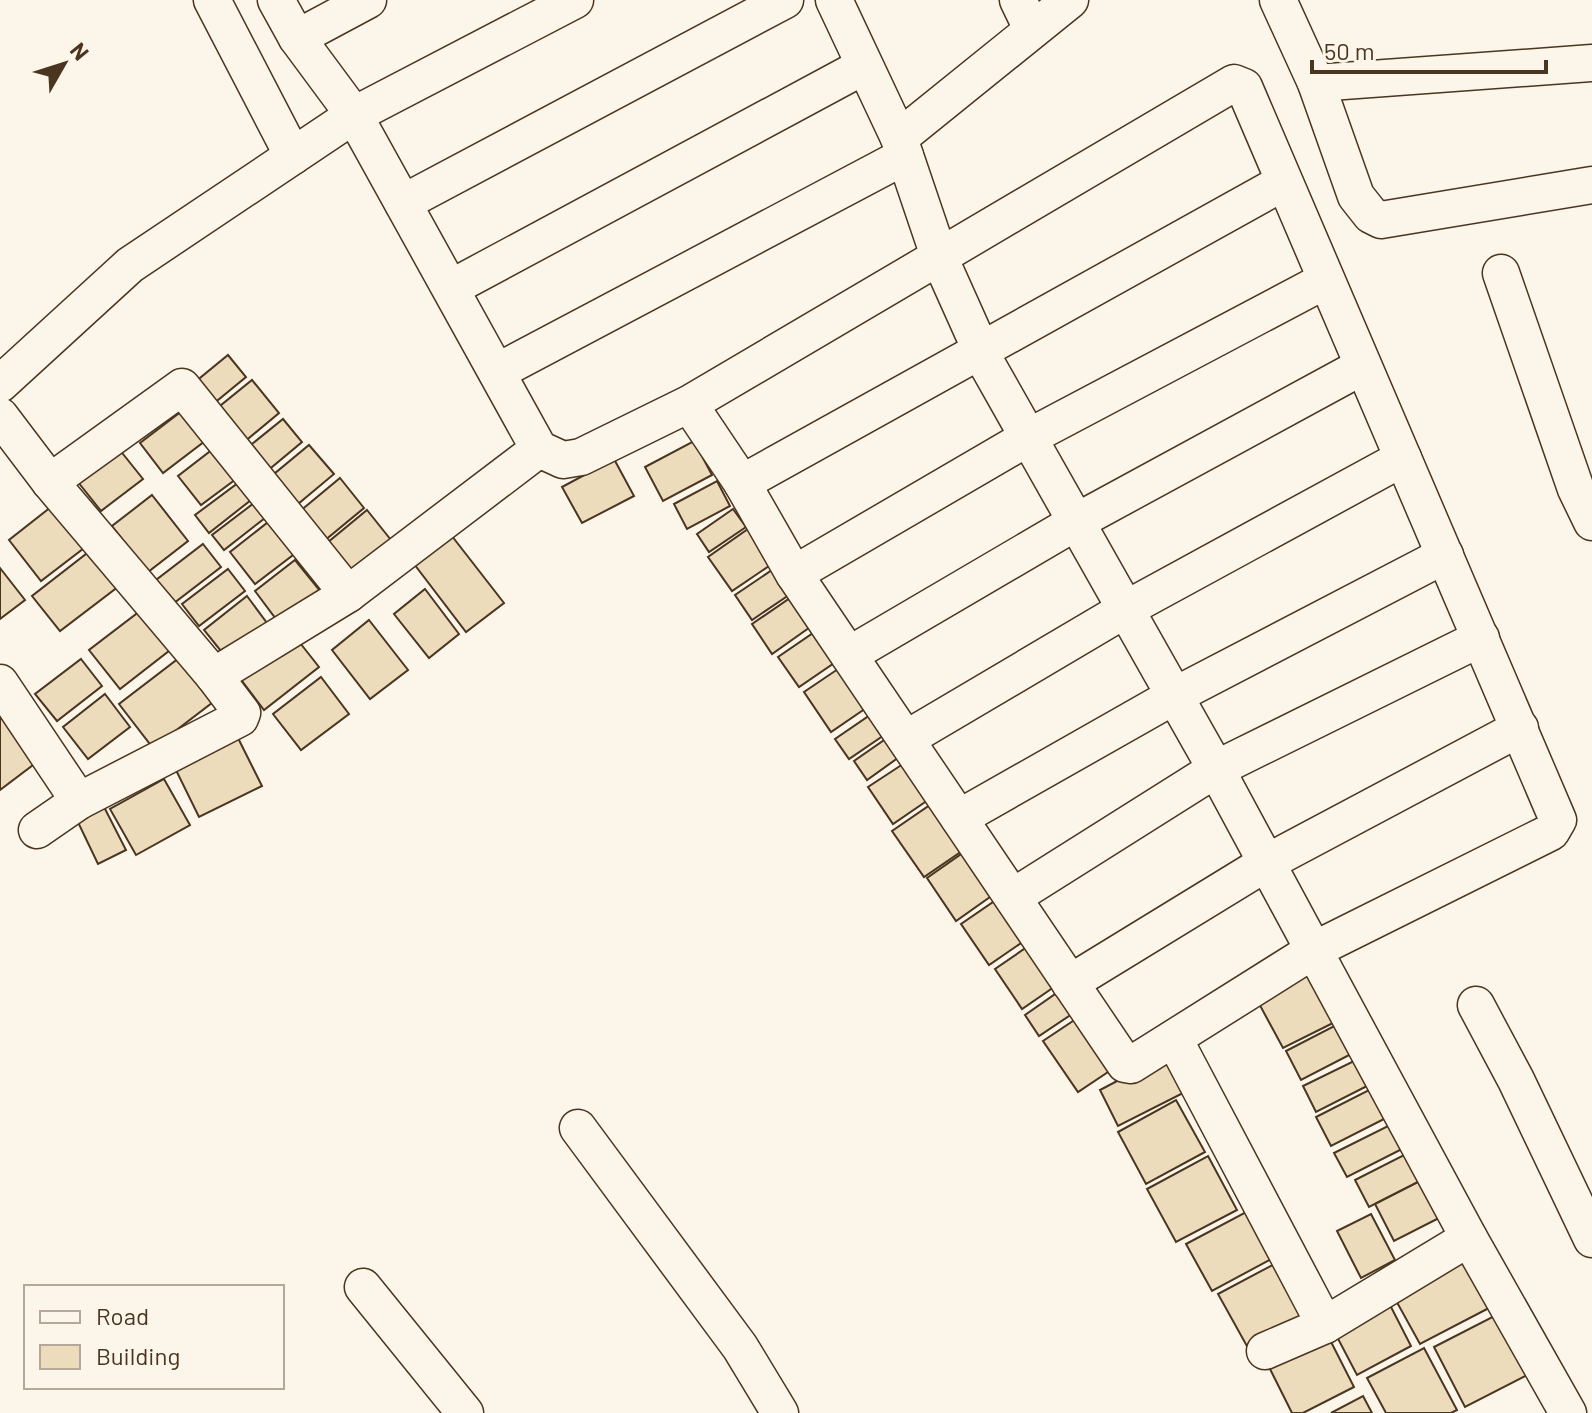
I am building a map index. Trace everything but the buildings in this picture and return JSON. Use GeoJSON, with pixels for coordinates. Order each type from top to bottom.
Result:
{"type":"FeatureCollection","features":[{"type":"Feature","properties":{"kind":"street"},"geometry":{"type":"LineString","coordinates":[[212,0],[293,156]]}},
{"type":"Feature","properties":{"kind":"street"},"geometry":{"type":"LineString","coordinates":[[276,0],[297,38],[354,115],[539,449],[563,460],[575,460],[689,404],[940,259],[1234,83],[1244,87],[1558,820],[1551,832],[1314,950],[1131,1065],[1125,1064],[794,574],[742,483],[689,404]]}},
{"type":"Feature","properties":{"kind":"street"},"geometry":{"type":"LineString","coordinates":[[297,38],[368,0]]}},
{"type":"Feature","properties":{"kind":"street"},"geometry":{"type":"LineString","coordinates":[[0,384],[130,265],[354,115],[575,0]]}},
{"type":"Feature","properties":{"kind":"street"},"geometry":{"type":"LineString","coordinates":[[403,203],[785,0]]}},
{"type":"Feature","properties":{"kind":"street"},"geometry":{"type":"LineString","coordinates":[[834,0],[902,147],[940,259],[982,350],[1216,769],[1469,1238],[1568,1413]]}},
{"type":"Feature","properties":{"kind":"street"},"geometry":{"type":"LineString","coordinates":[[497,372],[902,147],[1025,15],[1070,0]]}},
{"type":"Feature","properties":{"kind":"street"},"geometry":{"type":"LineString","coordinates":[[1278,0],[1316,83],[1356,196],[1371,215],[1381,220],[1592,185]]}},
{"type":"Feature","properties":{"kind":"street"},"geometry":{"type":"LineString","coordinates":[[1316,83],[1592,63]]}},
{"type":"Feature","properties":{"kind":"street"},"geometry":{"type":"LineString","coordinates":[[451,288],[864,66]]}},
{"type":"Feature","properties":{"kind":"street"},"geometry":{"type":"LineString","coordinates":[[742,483],[1284,182]]}},
{"type":"Feature","properties":{"kind":"street"},"geometry":{"type":"LineString","coordinates":[[1501,273],[1576,489],[1592,522]]}},
{"type":"Feature","properties":{"kind":"street"},"geometry":{"type":"LineString","coordinates":[[794,574],[1029,437],[1326,280]]}},
{"type":"Feature","properties":{"kind":"street"},"geometry":{"type":"LineString","coordinates":[[849,655],[1076,522],[1363,366]]}},
{"type":"Feature","properties":{"kind":"street"},"geometry":{"type":"LineString","coordinates":[[50,482],[180,386],[348,594]]}},
{"type":"Feature","properties":{"kind":"street"},"geometry":{"type":"LineString","coordinates":[[0,416],[50,482],[241,711],[240,718],[79,801],[37,830]]}},
{"type":"Feature","properties":{"kind":"street"},"geometry":{"type":"LineString","coordinates":[[214,676],[348,594],[539,449]]}},
{"type":"Feature","properties":{"kind":"street"},"geometry":{"type":"LineString","coordinates":[[906,739],[1126,609],[1403,458]]}},
{"type":"Feature","properties":{"kind":"street"},"geometry":{"type":"LineString","coordinates":[[959,818],[1174,696],[1445,555]]}},
{"type":"Feature","properties":{"kind":"street"},"geometry":{"type":"LineString","coordinates":[[1013,897],[1216,769],[1481,638]]}},
{"type":"Feature","properties":{"kind":"street"},"geometry":{"type":"LineString","coordinates":[[0,683],[79,801]]}},
{"type":"Feature","properties":{"kind":"street"},"geometry":{"type":"LineString","coordinates":[[1070,983],[1266,863],[1520,728]]}},
{"type":"Feature","properties":{"kind":"street"},"geometry":{"type":"LineString","coordinates":[[1476,1005],[1516,1080],[1592,1239]]}},
{"type":"Feature","properties":{"kind":"street"},"geometry":{"type":"LineString","coordinates":[[1174,1039],[1325,1325]]}},
{"type":"Feature","properties":{"kind":"street"},"geometry":{"type":"LineString","coordinates":[[578,1128],[740,1347],[780,1413]]}},
{"type":"Feature","properties":{"kind":"street"},"geometry":{"type":"LineString","coordinates":[[1265,1351],[1325,1325],[1469,1238]]}},
{"type":"Feature","properties":{"kind":"street"},"geometry":{"type":"LineString","coordinates":[[363,1287],[465,1413]]}}]}
